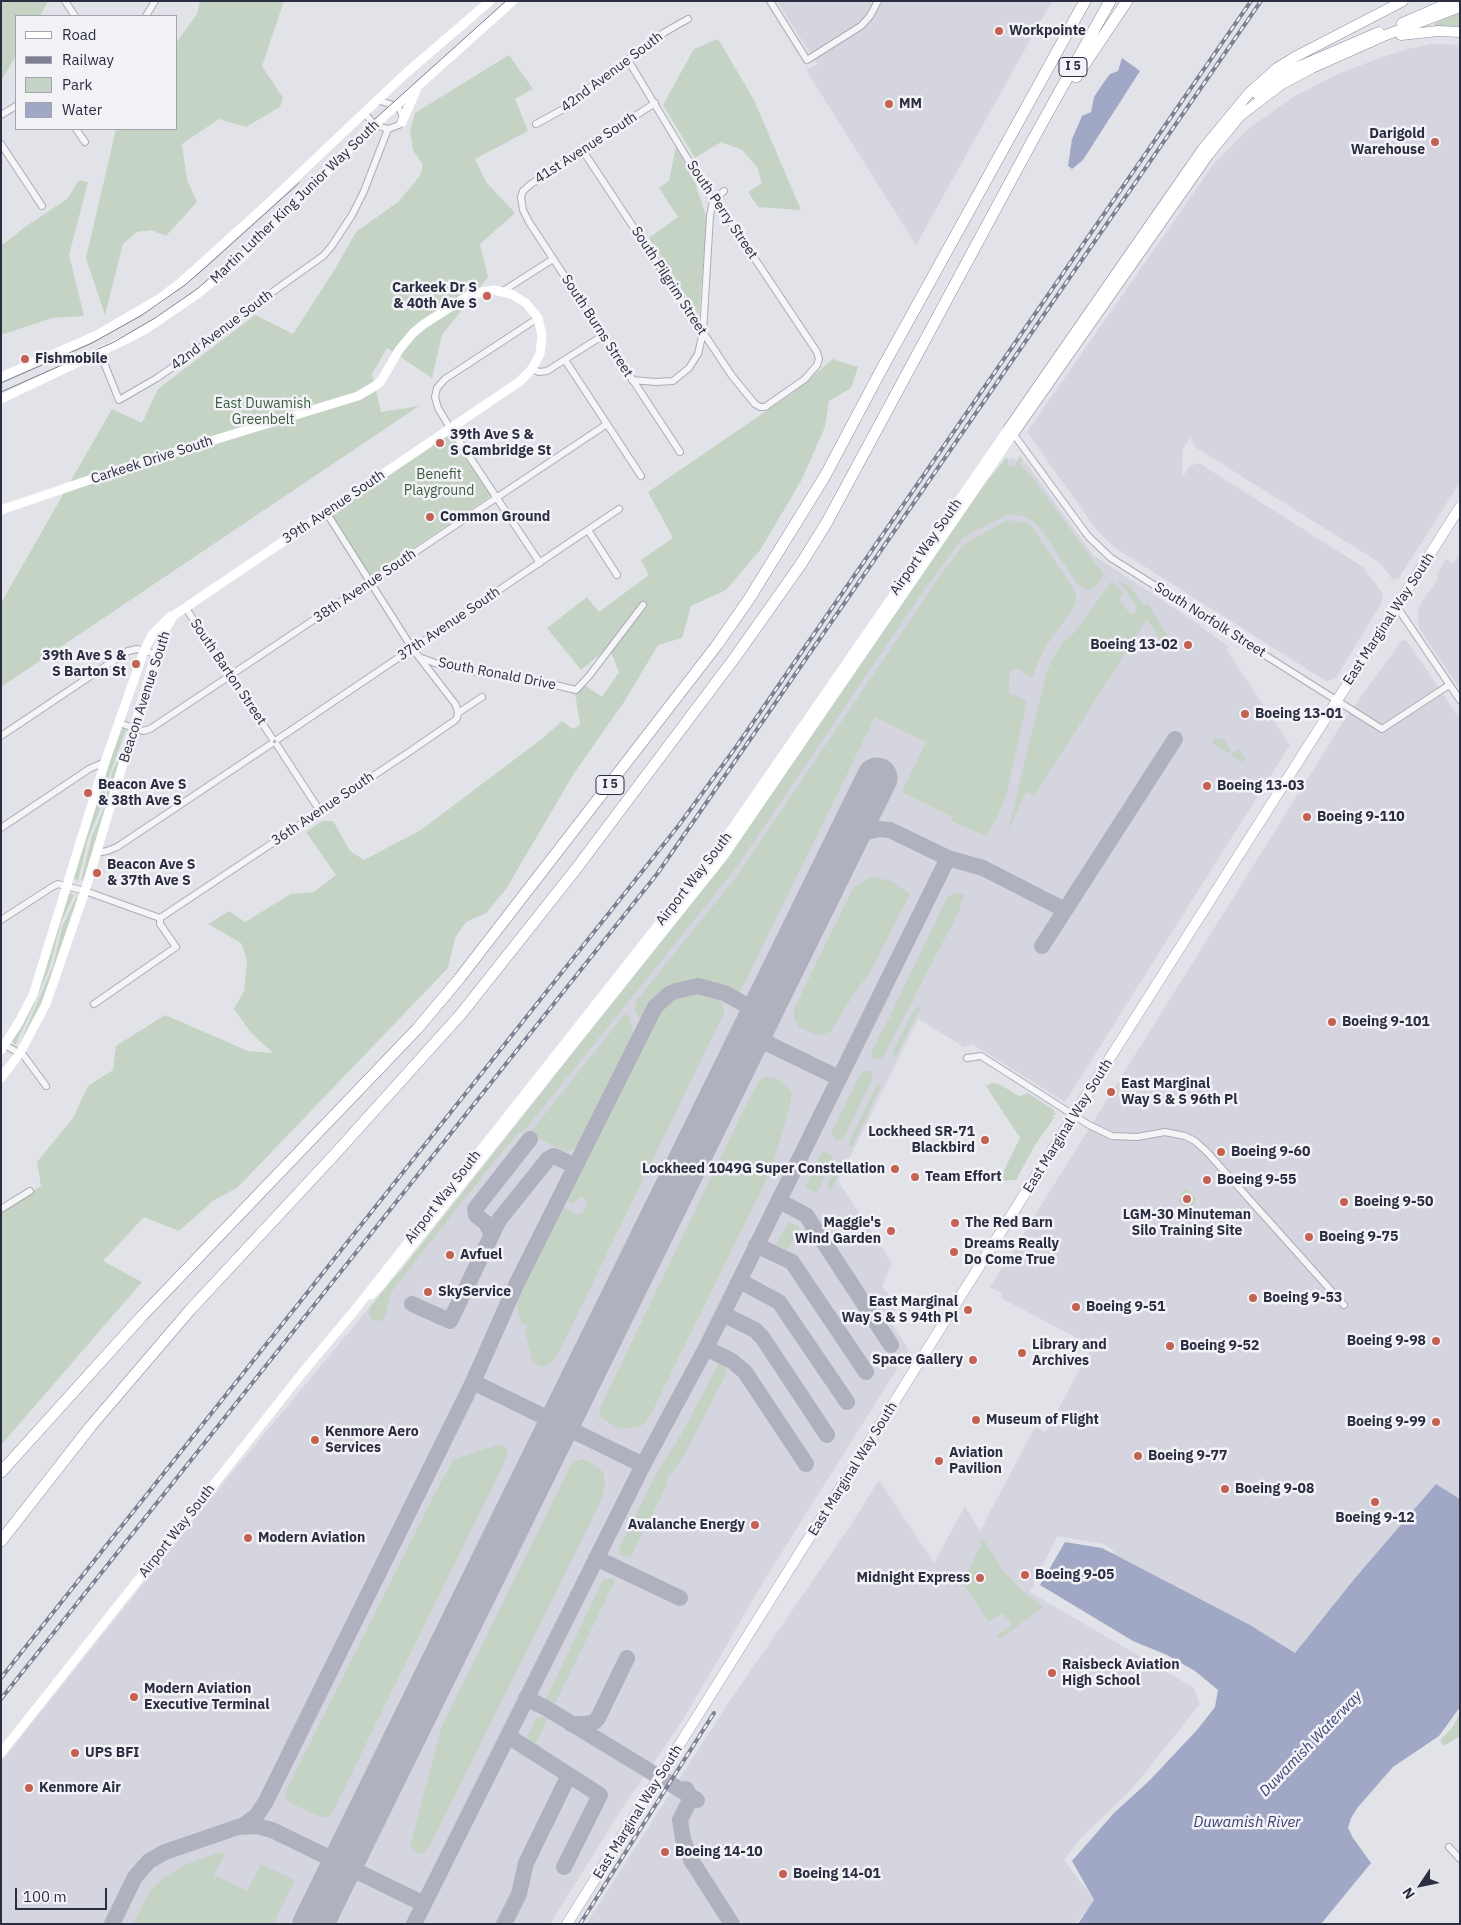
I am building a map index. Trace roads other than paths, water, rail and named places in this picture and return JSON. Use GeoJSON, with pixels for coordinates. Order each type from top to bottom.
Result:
{"type":"FeatureCollection","features":[{"type":"Feature","properties":{"kind":"highway","name":"I 5"},"geometry":{"type":"LineString","coordinates":[[1,1472],[142,1316],[418,1028],[460,979],[717,645],[749,599],[825,476],[879,374],[1085,1]]}},
{"type":"Feature","properties":{"kind":"highway","name":"I 5"},"geometry":{"type":"LineString","coordinates":[[1,1541],[92,1426],[190,1310],[336,1154],[461,1014],[576,869],[736,656],[801,564],[827,522],[1036,134],[1110,1]]}},
{"type":"Feature","properties":{"kind":"highway"},"geometry":{"type":"LineString","coordinates":[[1036,134],[1127,1]]}},
{"type":"Feature","properties":{"kind":"main road","name":"Martin Luther King Junior Way South"},"geometry":{"type":"LineString","coordinates":[[1,377],[99,334],[158,299],[201,266],[378,100],[490,1]]}},
{"type":"Feature","properties":{"kind":"main road","name":"Martin Luther King Junior Way South"},"geometry":{"type":"LineString","coordinates":[[1,398],[100,353],[146,328],[176,310],[222,275],[375,125],[513,1]]}},
{"type":"Feature","properties":{"kind":"main road"},"geometry":{"type":"LineString","coordinates":[[1011,431],[1202,150],[1261,81],[1295,57],[1403,1]]}},
{"type":"Feature","properties":{"kind":"main road"},"geometry":{"type":"LineString","coordinates":[[1236,110],[1259,91],[1293,69],[1453,1]]}},
{"type":"Feature","properties":{"kind":"main road"},"geometry":{"type":"LineString","coordinates":[[1011,431],[1208,154],[1240,116],[1261,99],[1295,77],[1386,35],[1460,7]]}},
{"type":"Feature","properties":{"kind":"main road"},"geometry":{"type":"LineString","coordinates":[[1366,45],[1412,33],[1460,32]]}},
{"type":"Feature","properties":{"kind":"main road"},"geometry":{"type":"LineString","coordinates":[[402,122],[420,84]]}},
{"type":"Feature","properties":{"kind":"main road","name":"Carkeek Drive South"},"geometry":{"type":"LineString","coordinates":[[1,510],[142,462],[358,396],[381,380],[398,350],[424,324],[470,294],[486,290],[503,291],[526,303],[538,318]]}},
{"type":"Feature","properties":{"kind":"main road"},"geometry":{"type":"LineString","coordinates":[[532,369],[540,354],[542,344],[538,318]]}},
{"type":"Feature","properties":{"kind":"main road","name":"39th Avenue South"},"geometry":{"type":"LineString","coordinates":[[174,616],[496,399],[519,382],[532,369]]}},
{"type":"Feature","properties":{"kind":"main road","name":"Airport Way South"},"geometry":{"type":"LineString","coordinates":[[1,1753],[303,1372],[354,1311],[380,1286],[723,856],[1011,431]]}},
{"type":"Feature","properties":{"kind":"main road","name":"East Marginal Way South"},"geometry":{"type":"LineString","coordinates":[[567,1924],[1075,1115],[1460,507]]}},
{"type":"Feature","properties":{"kind":"main road","name":"Beacon Avenue South"},"geometry":{"type":"LineString","coordinates":[[3,1047],[33,995],[105,762],[144,651],[155,632],[165,621],[174,616]]}},
{"type":"Feature","properties":{"kind":"main road","name":"Beacon Avenue South"},"geometry":{"type":"LineString","coordinates":[[1,1078],[20,1053],[46,1004],[85,892],[156,654],[163,634],[174,616]]}},
{"type":"Feature","properties":{"kind":"street"},"geometry":{"type":"LineString","coordinates":[[147,15],[155,1]]}},
{"type":"Feature","properties":{"kind":"street"},"geometry":{"type":"LineString","coordinates":[[770,1],[808,60],[861,26],[870,16],[878,1]]}},
{"type":"Feature","properties":{"kind":"street"},"geometry":{"type":"LineString","coordinates":[[68,3],[74,15]]}},
{"type":"Feature","properties":{"kind":"street","name":"42nd Avenue South"},"geometry":{"type":"LineString","coordinates":[[536,124],[569,106],[588,89],[665,32],[688,19]]}},
{"type":"Feature","properties":{"kind":"street","name":"South Perry Street"},"geometry":{"type":"LineString","coordinates":[[628,60],[713,201],[725,214],[817,352],[817,366],[805,379],[765,407],[760,407]]}},
{"type":"Feature","properties":{"kind":"street"},"geometry":{"type":"LineString","coordinates":[[364,113],[375,125],[388,129],[399,125],[402,122],[402,114],[396,106],[378,100]]}},
{"type":"Feature","properties":{"kind":"street","name":"41st Avenue South"},"geometry":{"type":"LineString","coordinates":[[521,197],[523,191],[531,184],[655,103]]}},
{"type":"Feature","properties":{"kind":"street"},"geometry":{"type":"LineString","coordinates":[[1,116],[15,107]]}},
{"type":"Feature","properties":{"kind":"street","name":"42nd Avenue South"},"geometry":{"type":"LineString","coordinates":[[100,353],[119,400],[158,378],[196,351],[250,308],[323,256],[332,247],[352,215],[364,191],[388,129]]}},
{"type":"Feature","properties":{"kind":"street"},"geometry":{"type":"LineString","coordinates":[[77,130],[85,142]]}},
{"type":"Feature","properties":{"kind":"street"},"geometry":{"type":"LineString","coordinates":[[1,144],[42,206]]}},
{"type":"Feature","properties":{"kind":"street","name":"South Pilgrim Street"},"geometry":{"type":"LineString","coordinates":[[583,151],[744,392],[760,407]]}},
{"type":"Feature","properties":{"kind":"street"},"geometry":{"type":"LineString","coordinates":[[632,380],[663,382],[678,378],[694,362],[698,354],[703,332],[710,216],[713,201],[724,192]]}},
{"type":"Feature","properties":{"kind":"street","name":"South Burns Street"},"geometry":{"type":"LineString","coordinates":[[521,197],[526,216],[602,336],[680,452]]}},
{"type":"Feature","properties":{"kind":"street"},"geometry":{"type":"LineString","coordinates":[[503,291],[553,259]]}},
{"type":"Feature","properties":{"kind":"street"},"geometry":{"type":"LineString","coordinates":[[538,318],[445,379],[437,388],[435,397],[438,408],[540,563]]}},
{"type":"Feature","properties":{"kind":"street"},"geometry":{"type":"LineString","coordinates":[[532,369],[544,372],[602,336]]}},
{"type":"Feature","properties":{"kind":"street"},"geometry":{"type":"LineString","coordinates":[[565,360],[641,476]]}},
{"type":"Feature","properties":{"kind":"street","name":"38th Avenue South"},"geometry":{"type":"LineString","coordinates":[[120,723],[143,731],[150,729],[607,424]]}},
{"type":"Feature","properties":{"kind":"street","name":"South Norfolk Street"},"geometry":{"type":"LineString","coordinates":[[1011,431],[1088,536],[1111,558],[1382,729],[1449,685]]}},
{"type":"Feature","properties":{"kind":"street","name":"37th Avenue South"},"geometry":{"type":"LineString","coordinates":[[96,852],[107,851],[117,847],[620,509]]}},
{"type":"Feature","properties":{"kind":"street"},"geometry":{"type":"LineString","coordinates":[[326,512],[412,648],[456,705],[458,713]]}},
{"type":"Feature","properties":{"kind":"street"},"geometry":{"type":"LineString","coordinates":[[588,530],[617,575]]}},
{"type":"Feature","properties":{"kind":"street","name":"South Ronald Drive"},"geometry":{"type":"LineString","coordinates":[[419,657],[440,664],[485,674],[534,680],[576,690],[589,676],[643,605]]}},
{"type":"Feature","properties":{"kind":"street","name":"South Barton Street"},"geometry":{"type":"LineString","coordinates":[[185,607],[320,811]]}},
{"type":"Feature","properties":{"kind":"street"},"geometry":{"type":"LineString","coordinates":[[1397,607],[1460,700]]}},
{"type":"Feature","properties":{"kind":"street"},"geometry":{"type":"LineString","coordinates":[[1,736],[128,651],[132,649],[156,654]]}},
{"type":"Feature","properties":{"kind":"street","name":"36th Avenue South"},"geometry":{"type":"LineString","coordinates":[[160,918],[454,721],[458,713],[482,697]]}},
{"type":"Feature","properties":{"kind":"street"},"geometry":{"type":"LineString","coordinates":[[1,828],[89,769],[105,762]]}},
{"type":"Feature","properties":{"kind":"street"},"geometry":{"type":"LineString","coordinates":[[1,920],[55,885],[67,886],[160,918],[160,924],[176,947],[94,1004]]}},
{"type":"Feature","properties":{"kind":"street"},"geometry":{"type":"LineString","coordinates":[[3,1047],[20,1053],[27,1059],[46,1086]]}},
{"type":"Feature","properties":{"kind":"street"},"geometry":{"type":"LineString","coordinates":[[967,1058],[981,1056],[1103,1132],[1119,1138],[1164,1132],[1185,1136],[1195,1141],[1344,1305]]}},
{"type":"Feature","properties":{"kind":"street"},"geometry":{"type":"LineString","coordinates":[[1,1210],[30,1191]]}},
{"type":"Feature","properties":{"kind":"street"},"geometry":{"type":"LineString","coordinates":[[1448,1847],[1460,1858]]}},
{"type":"Feature","properties":{"kind":"water"},"geometry":{"type":"Polygon","coordinates":[[[1122,58],[1140,71],[1083,160],[1072,169],[1068,166],[1072,139],[1082,116],[1091,112],[1094,97],[1110,74],[1118,71],[1122,58]]]}},
{"type":"Feature","properties":{"kind":"water","name":"Duwamish River"},"geometry":{"type":"Polygon","coordinates":[[[1436,1484],[1460,1499],[1460,1707],[1439,1736],[1393,1767],[1358,1807],[1351,1818],[1348,1828],[1371,1863],[1321,1924],[1078,1924],[1094,1900],[1072,1861],[1114,1813],[1149,1781],[1197,1730],[1215,1707],[1218,1690],[1195,1671],[1167,1655],[1133,1641],[1040,1585],[1065,1542],[1102,1548],[1250,1625],[1295,1653],[1355,1578],[1436,1484]]]}},
{"type":"Feature","properties":{"kind":"tram line"},"geometry":{"type":"LineString","coordinates":[[1,392],[114,342],[155,318],[197,289],[244,248],[366,127],[506,1]]}},
{"type":"Feature","properties":{"kind":"tram line"},"geometry":{"type":"LineString","coordinates":[[1,383],[92,343],[142,315],[185,285],[299,183]]}},
{"type":"Feature","properties":{"kind":"railway"},"geometry":{"type":"LineString","coordinates":[[1,1678],[679,825],[736,747],[1251,1]]}},
{"type":"Feature","properties":{"kind":"railway"},"geometry":{"type":"LineString","coordinates":[[1,1699],[657,874],[1261,1]]}},
{"type":"Feature","properties":{"kind":"railway"},"geometry":{"type":"LineString","coordinates":[[580,1924],[714,1713]]}},
{"type":"Feature","properties":{"kind":"place","name":"Workpointe"},"geometry":{"type":"Point","coordinates":[999,31]}},
{"type":"Feature","properties":{"kind":"place","name":"MM"},"geometry":{"type":"Point","coordinates":[889,104]}},
{"type":"Feature","properties":{"kind":"place","name":"Darigold Warehouse"},"geometry":{"type":"Point","coordinates":[1435,142]}},
{"type":"Feature","properties":{"kind":"place","name":"Carkeek Dr S & 40th Ave S"},"geometry":{"type":"Point","coordinates":[487,296]}},
{"type":"Feature","properties":{"kind":"place","name":"Fishmobile"},"geometry":{"type":"Point","coordinates":[25,359]}},
{"type":"Feature","properties":{"kind":"place","name":"39th Ave S & S Cambridge St"},"geometry":{"type":"Point","coordinates":[440,443]}},
{"type":"Feature","properties":{"kind":"place","name":"Common Ground"},"geometry":{"type":"Point","coordinates":[430,517]}},
{"type":"Feature","properties":{"kind":"place","name":"Boeing 13-02"},"geometry":{"type":"Point","coordinates":[1188,645]}},
{"type":"Feature","properties":{"kind":"place","name":"39th Ave S & S Barton St"},"geometry":{"type":"Point","coordinates":[136,664]}},
{"type":"Feature","properties":{"kind":"place","name":"Boeing 13-01"},"geometry":{"type":"Point","coordinates":[1245,714]}},
{"type":"Feature","properties":{"kind":"place","name":"Boeing 13-03"},"geometry":{"type":"Point","coordinates":[1207,786]}},
{"type":"Feature","properties":{"kind":"place","name":"Beacon Ave S & 38th Ave S"},"geometry":{"type":"Point","coordinates":[88,793]}},
{"type":"Feature","properties":{"kind":"place","name":"Boeing 9-110"},"geometry":{"type":"Point","coordinates":[1307,817]}},
{"type":"Feature","properties":{"kind":"place","name":"Beacon Ave S & 37th Ave S"},"geometry":{"type":"Point","coordinates":[97,873]}},
{"type":"Feature","properties":{"kind":"place","name":"Boeing 9-101"},"geometry":{"type":"Point","coordinates":[1332,1022]}},
{"type":"Feature","properties":{"kind":"place","name":"East Marginal Way S & S 96th Pl"},"geometry":{"type":"Point","coordinates":[1111,1092]}},
{"type":"Feature","properties":{"kind":"place","name":"Lockheed SR-71 Blackbird"},"geometry":{"type":"Point","coordinates":[985,1140]}},
{"type":"Feature","properties":{"kind":"place","name":"Boeing 9-60"},"geometry":{"type":"Point","coordinates":[1221,1152]}},
{"type":"Feature","properties":{"kind":"place","name":"Lockheed 1049G Super Constellation"},"geometry":{"type":"Point","coordinates":[895,1169]}},
{"type":"Feature","properties":{"kind":"place","name":"Team Effort"},"geometry":{"type":"Point","coordinates":[915,1177]}},
{"type":"Feature","properties":{"kind":"place","name":"Boeing 9-55"},"geometry":{"type":"Point","coordinates":[1207,1180]}},
{"type":"Feature","properties":{"kind":"place","name":"LGM-30 Minuteman Silo Training Site"},"geometry":{"type":"Point","coordinates":[1187,1199]}},
{"type":"Feature","properties":{"kind":"place","name":"Boeing 9-50"},"geometry":{"type":"Point","coordinates":[1344,1202]}},
{"type":"Feature","properties":{"kind":"place","name":"The Red Barn"},"geometry":{"type":"Point","coordinates":[955,1223]}},
{"type":"Feature","properties":{"kind":"place","name":"Maggie's Wind Garden"},"geometry":{"type":"Point","coordinates":[891,1231]}},
{"type":"Feature","properties":{"kind":"place","name":"Boeing 9-75"},"geometry":{"type":"Point","coordinates":[1309,1237]}},
{"type":"Feature","properties":{"kind":"place","name":"Dreams Really Do Come True"},"geometry":{"type":"Point","coordinates":[954,1252]}},
{"type":"Feature","properties":{"kind":"place","name":"Avfuel"},"geometry":{"type":"Point","coordinates":[450,1255]}},
{"type":"Feature","properties":{"kind":"place","name":"SkyService"},"geometry":{"type":"Point","coordinates":[428,1292]}},
{"type":"Feature","properties":{"kind":"place","name":"Boeing 9-53"},"geometry":{"type":"Point","coordinates":[1253,1298]}},
{"type":"Feature","properties":{"kind":"place","name":"Boeing 9-51"},"geometry":{"type":"Point","coordinates":[1076,1307]}},
{"type":"Feature","properties":{"kind":"place","name":"East Marginal Way S & S 94th Pl"},"geometry":{"type":"Point","coordinates":[968,1310]}},
{"type":"Feature","properties":{"kind":"place","name":"Boeing 9-98"},"geometry":{"type":"Point","coordinates":[1436,1341]}},
{"type":"Feature","properties":{"kind":"place","name":"Boeing 9-52"},"geometry":{"type":"Point","coordinates":[1170,1346]}},
{"type":"Feature","properties":{"kind":"place","name":"Library and Archives"},"geometry":{"type":"Point","coordinates":[1022,1353]}},
{"type":"Feature","properties":{"kind":"place","name":"Space Gallery"},"geometry":{"type":"Point","coordinates":[973,1360]}},
{"type":"Feature","properties":{"kind":"place","name":"Museum of Flight"},"geometry":{"type":"Point","coordinates":[976,1420]}},
{"type":"Feature","properties":{"kind":"place","name":"Boeing 9-99"},"geometry":{"type":"Point","coordinates":[1436,1422]}},
{"type":"Feature","properties":{"kind":"place","name":"Kenmore Aero Services"},"geometry":{"type":"Point","coordinates":[315,1440]}},
{"type":"Feature","properties":{"kind":"place","name":"Boeing 9-77"},"geometry":{"type":"Point","coordinates":[1138,1456]}},
{"type":"Feature","properties":{"kind":"place","name":"Aviation Pavilion"},"geometry":{"type":"Point","coordinates":[939,1461]}},
{"type":"Feature","properties":{"kind":"place","name":"Boeing 9-08"},"geometry":{"type":"Point","coordinates":[1225,1489]}},
{"type":"Feature","properties":{"kind":"place","name":"Boeing 9-12"},"geometry":{"type":"Point","coordinates":[1375,1502]}},
{"type":"Feature","properties":{"kind":"place","name":"Avalanche Energy"},"geometry":{"type":"Point","coordinates":[755,1525]}},
{"type":"Feature","properties":{"kind":"place","name":"Modern Aviation"},"geometry":{"type":"Point","coordinates":[248,1538]}},
{"type":"Feature","properties":{"kind":"place","name":"Boeing 9-05"},"geometry":{"type":"Point","coordinates":[1025,1575]}},
{"type":"Feature","properties":{"kind":"place","name":"Midnight Express"},"geometry":{"type":"Point","coordinates":[980,1578]}},
{"type":"Feature","properties":{"kind":"place","name":"Raisbeck Aviation High School"},"geometry":{"type":"Point","coordinates":[1052,1673]}},
{"type":"Feature","properties":{"kind":"place","name":"Modern Aviation Executive Terminal"},"geometry":{"type":"Point","coordinates":[134,1697]}},
{"type":"Feature","properties":{"kind":"place","name":"UPS BFI"},"geometry":{"type":"Point","coordinates":[75,1753]}},
{"type":"Feature","properties":{"kind":"place","name":"Kenmore Air"},"geometry":{"type":"Point","coordinates":[29,1788]}},
{"type":"Feature","properties":{"kind":"place","name":"Boeing 14-10"},"geometry":{"type":"Point","coordinates":[665,1852]}},
{"type":"Feature","properties":{"kind":"place","name":"Boeing 14-01"},"geometry":{"type":"Point","coordinates":[783,1874]}},
{"type":"Feature","properties":{"kind":"park label","name":"East Duwamish Greenbelt"},"geometry":{"type":"Point","coordinates":[263,412]}},
{"type":"Feature","properties":{"kind":"park label","name":"Benefit Playground"},"geometry":{"type":"Point","coordinates":[439,484]}},
{"type":"Feature","properties":{"kind":"water label","name":"Duwamish Waterway"},"geometry":{"type":"Point","coordinates":[1311,1744]}}]}
